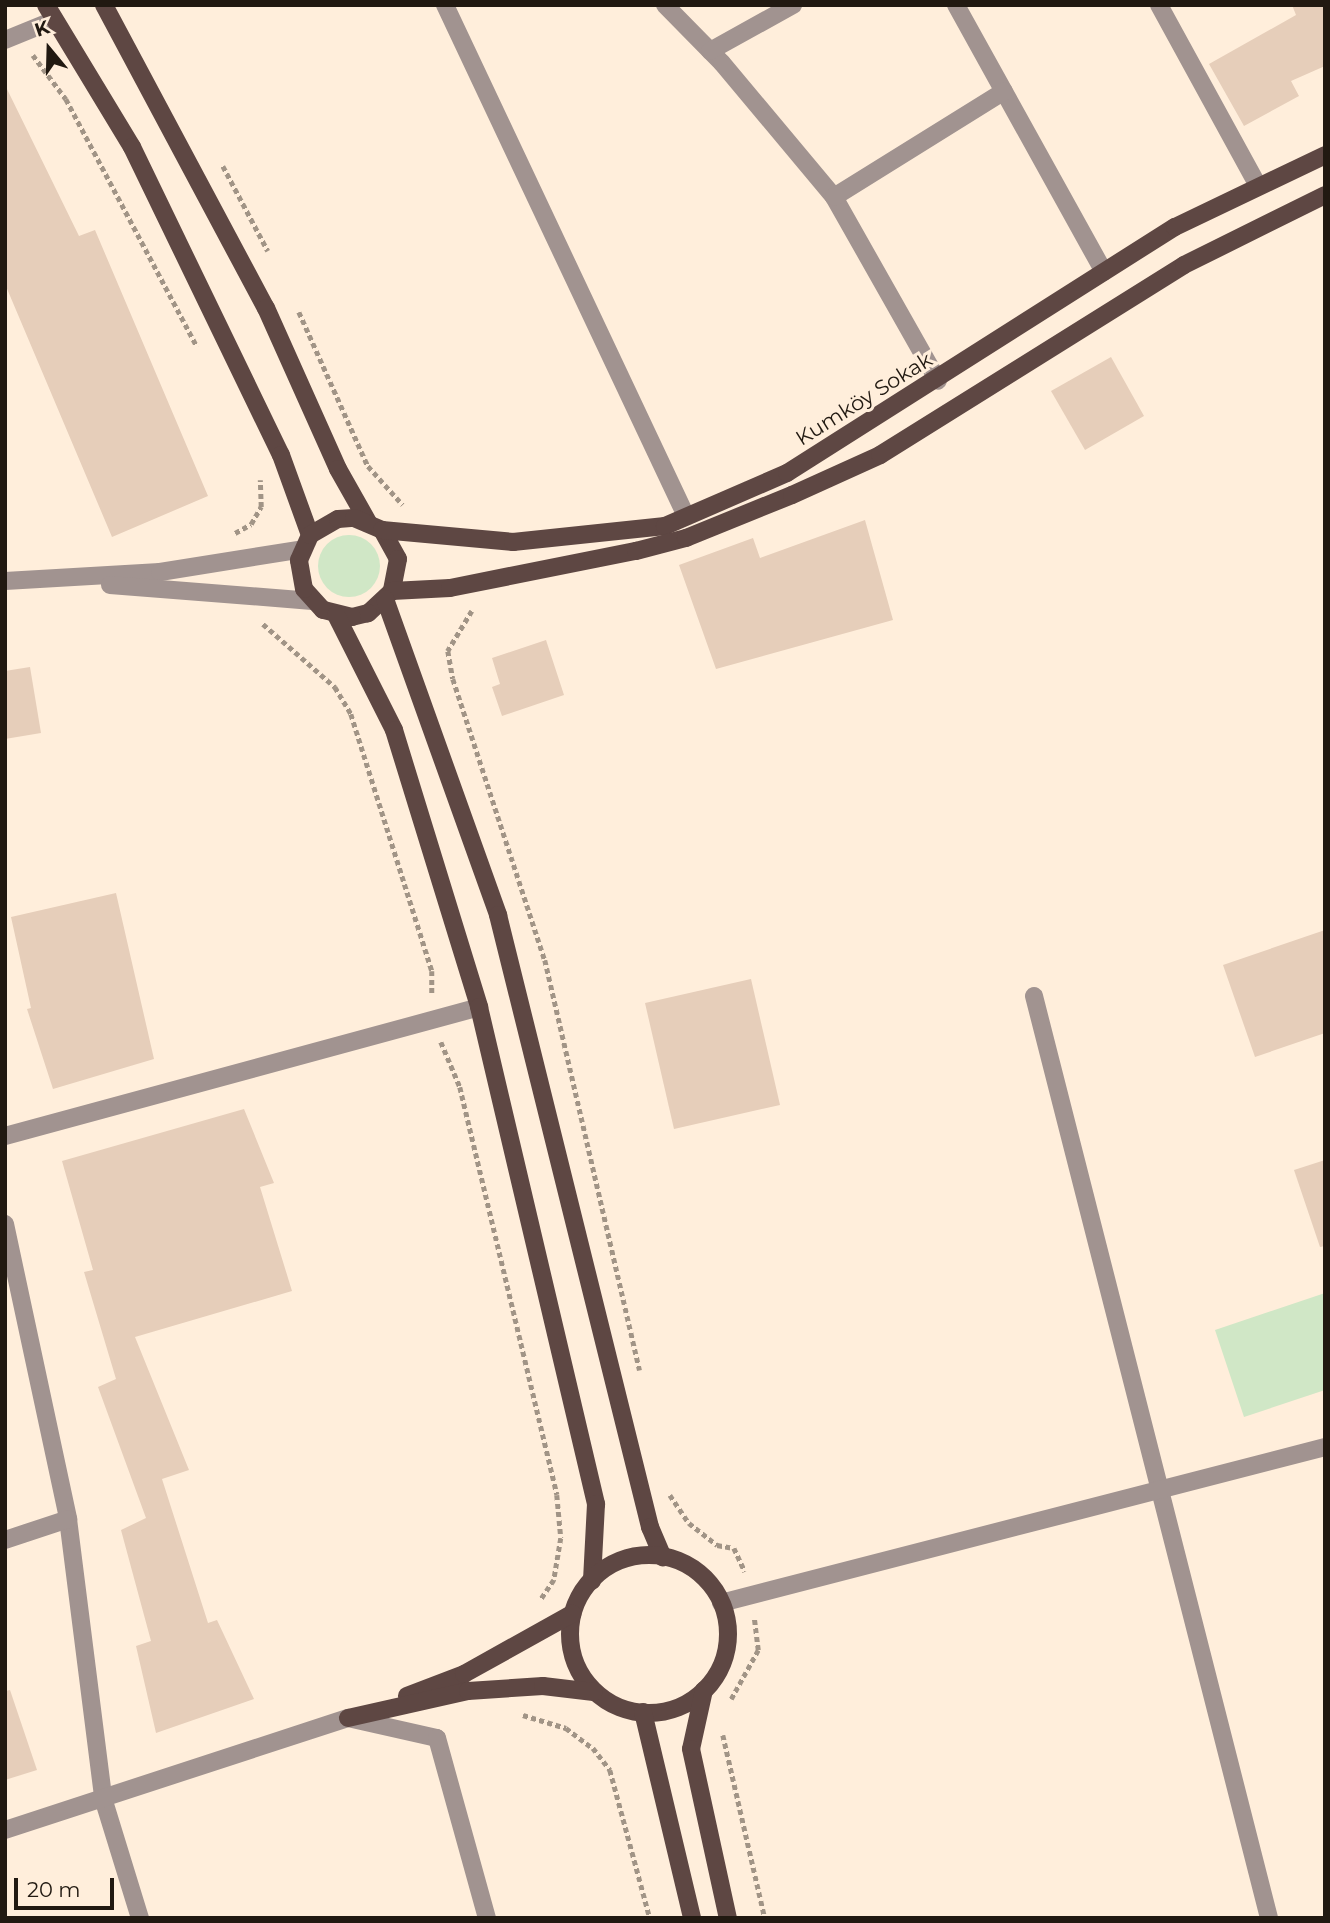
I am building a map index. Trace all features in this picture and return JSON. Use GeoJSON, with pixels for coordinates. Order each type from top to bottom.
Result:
{"type":"FeatureCollection","features":[{"type":"Feature","properties":{"kind":"main road"},"geometry":{"type":"LineString","coordinates":[[104,5],[266,308],[338,469],[398,559],[389,595],[498,915],[650,1527],[663,1557]]}},
{"type":"Feature","properties":{"kind":"main road"},"geometry":{"type":"LineString","coordinates":[[50,12],[138,159],[281,455],[307,542],[299,575],[312,601],[336,615],[394,730],[479,1007],[596,1504],[592,1581]]}},
{"type":"Feature","properties":{"kind":"main road","name":"Kumköy Sokak"},"geometry":{"type":"LineString","coordinates":[[375,526],[513,541],[617,533],[664,526],[787,473],[938,381],[1104,272],[1257,184],[1325,155]]}},
{"type":"Feature","properties":{"kind":"main road"},"geometry":{"type":"LineString","coordinates":[[336,615],[368,612],[389,595],[450,588],[636,551],[686,538],[793,495],[880,455],[1184,265],[1325,195]]}},
{"type":"Feature","properties":{"kind":"main road"},"geometry":{"type":"LineString","coordinates":[[307,542],[338,519],[375,526]]}},
{"type":"Feature","properties":{"kind":"main road"},"geometry":{"type":"LineString","coordinates":[[348,1718],[464,1674],[572,1614],[592,1581],[625,1559],[663,1557],[695,1570],[721,1603],[725,1650],[704,1690],[691,1749],[728,1918]]}},
{"type":"Feature","properties":{"kind":"main road"},"geometry":{"type":"LineString","coordinates":[[572,1614],[573,1659],[594,1692],[609,1703],[643,1712],[688,1703],[704,1690]]}},
{"type":"Feature","properties":{"kind":"main road"},"geometry":{"type":"LineString","coordinates":[[348,1718],[468,1691],[542,1686],[594,1692]]}},
{"type":"Feature","properties":{"kind":"main road"},"geometry":{"type":"LineString","coordinates":[[643,1712],[692,1918]]}},
{"type":"Feature","properties":{"kind":"street"},"geometry":{"type":"LineString","coordinates":[[444,5],[686,516]]}},
{"type":"Feature","properties":{"kind":"street"},"geometry":{"type":"LineString","coordinates":[[665,5],[710,51],[834,197],[938,381]]}},
{"type":"Feature","properties":{"kind":"street"},"geometry":{"type":"LineString","coordinates":[[710,51],[793,5]]}},
{"type":"Feature","properties":{"kind":"street"},"geometry":{"type":"LineString","coordinates":[[957,5],[1104,272]]}},
{"type":"Feature","properties":{"kind":"street"},"geometry":{"type":"LineString","coordinates":[[1159,5],[1257,184]]}},
{"type":"Feature","properties":{"kind":"street"},"geometry":{"type":"LineString","coordinates":[[5,40],[50,12]]}},
{"type":"Feature","properties":{"kind":"street"},"geometry":{"type":"LineString","coordinates":[[834,197],[1004,91]]}},
{"type":"Feature","properties":{"kind":"street"},"geometry":{"type":"LineString","coordinates":[[65,581],[160,572],[307,542]]}},
{"type":"Feature","properties":{"kind":"street"},"geometry":{"type":"LineString","coordinates":[[5,581],[65,581],[312,601]]}},
{"type":"Feature","properties":{"kind":"street"},"geometry":{"type":"LineString","coordinates":[[1034,996],[1162,1488],[1269,1918]]}},
{"type":"Feature","properties":{"kind":"street"},"geometry":{"type":"LineString","coordinates":[[5,1136],[479,1007]]}},
{"type":"Feature","properties":{"kind":"street"},"geometry":{"type":"LineString","coordinates":[[5,1224],[68,1519],[103,1798],[140,1918]]}},
{"type":"Feature","properties":{"kind":"street"},"geometry":{"type":"LineString","coordinates":[[721,1603],[1325,1447]]}},
{"type":"Feature","properties":{"kind":"street"},"geometry":{"type":"LineString","coordinates":[[5,1540],[68,1519]]}},
{"type":"Feature","properties":{"kind":"street"},"geometry":{"type":"LineString","coordinates":[[5,1830],[348,1718],[437,1738],[487,1918]]}},
{"type":"Feature","properties":{"kind":"path"},"geometry":{"type":"LineString","coordinates":[[32,54],[66,99],[203,358]]}},
{"type":"Feature","properties":{"kind":"path"},"geometry":{"type":"LineString","coordinates":[[216,155],[272,258]]}},
{"type":"Feature","properties":{"kind":"path"},"geometry":{"type":"LineString","coordinates":[[295,305],[368,466],[391,498],[409,509]]}},
{"type":"Feature","properties":{"kind":"path"},"geometry":{"type":"LineString","coordinates":[[223,537],[251,524],[261,507],[257,470]]}},
{"type":"Feature","properties":{"kind":"path"},"geometry":{"type":"LineString","coordinates":[[483,604],[452,641],[453,679],[545,960],[641,1374]]}},
{"type":"Feature","properties":{"kind":"path"},"geometry":{"type":"LineString","coordinates":[[257,619],[335,687],[351,714],[432,971],[432,997]]}},
{"type":"Feature","properties":{"kind":"path"},"geometry":{"type":"LineString","coordinates":[[442,1044],[460,1087],[557,1495],[561,1538],[554,1580],[532,1610]]}},
{"type":"Feature","properties":{"kind":"path"},"geometry":{"type":"LineString","coordinates":[[666,1480],[689,1523],[717,1545],[734,1548],[743,1560]]}},
{"type":"Feature","properties":{"kind":"path"},"geometry":{"type":"LineString","coordinates":[[728,1705],[735,1686],[750,1670],[758,1637]]}},
{"type":"Feature","properties":{"kind":"path"},"geometry":{"type":"LineString","coordinates":[[510,1713],[566,1728],[593,1748],[610,1770],[650,1918]]}},
{"type":"Feature","properties":{"kind":"path"},"geometry":{"type":"LineString","coordinates":[[724,1725],[727,1763],[765,1918]]}},
{"type":"Feature","properties":{"kind":"green space"},"geometry":{"type":"Polygon","coordinates":[[[349,535],[371,544],[380,566],[371,588],[349,597],[327,588],[318,566],[327,544],[349,535]]]}},
{"type":"Feature","properties":{"kind":"green space"},"geometry":{"type":"Polygon","coordinates":[[[1325,1293],[1325,1390],[1244,1417],[1215,1330],[1325,1293]]]}},
{"type":"Feature","properties":{"kind":"building"},"geometry":{"type":"Polygon","coordinates":[[[1292,5],[1325,5],[1325,66],[1291,81],[1299,96],[1244,126],[1209,64],[1296,15],[1292,5]]]}},
{"type":"Feature","properties":{"kind":"building"},"geometry":{"type":"Polygon","coordinates":[[[5,85],[79,236],[95,230],[208,496],[112,537],[5,284],[5,85]]]}},
{"type":"Feature","properties":{"kind":"building"},"geometry":{"type":"Polygon","coordinates":[[[1111,357],[1144,416],[1085,450],[1051,391],[1111,357]]]}},
{"type":"Feature","properties":{"kind":"building"},"geometry":{"type":"Polygon","coordinates":[[[865,520],[893,620],[716,669],[679,565],[753,538],[760,558],[865,520]]]}},
{"type":"Feature","properties":{"kind":"building"},"geometry":{"type":"Polygon","coordinates":[[[546,640],[564,695],[502,716],[492,687],[500,684],[492,658],[546,640]]]}},
{"type":"Feature","properties":{"kind":"building"},"geometry":{"type":"Polygon","coordinates":[[[30,667],[41,733],[5,739],[5,671],[30,667]]]}},
{"type":"Feature","properties":{"kind":"building"},"geometry":{"type":"Polygon","coordinates":[[[116,893],[154,1059],[53,1089],[27,1009],[31,1008],[11,917],[116,893]]]}},
{"type":"Feature","properties":{"kind":"building"},"geometry":{"type":"Polygon","coordinates":[[[1325,930],[1325,1033],[1255,1057],[1223,965],[1325,930]]]}},
{"type":"Feature","properties":{"kind":"building"},"geometry":{"type":"Polygon","coordinates":[[[751,979],[780,1105],[674,1129],[645,1003],[751,979]]]}},
{"type":"Feature","properties":{"kind":"building"},"geometry":{"type":"Polygon","coordinates":[[[244,1109],[274,1183],[260,1187],[292,1291],[135,1337],[189,1470],[162,1479],[208,1623],[217,1620],[254,1699],[156,1733],[136,1646],[151,1641],[121,1530],[146,1518],[98,1387],[116,1379],[84,1272],[93,1270],[62,1161],[244,1109]]]}},
{"type":"Feature","properties":{"kind":"building"},"geometry":{"type":"Polygon","coordinates":[[[1325,1160],[1325,1246],[1320,1247],[1294,1170],[1325,1160]]]}},
{"type":"Feature","properties":{"kind":"building"},"geometry":{"type":"Polygon","coordinates":[[[10,1690],[37,1770],[5,1780],[5,1691],[10,1690]]]}}]}
